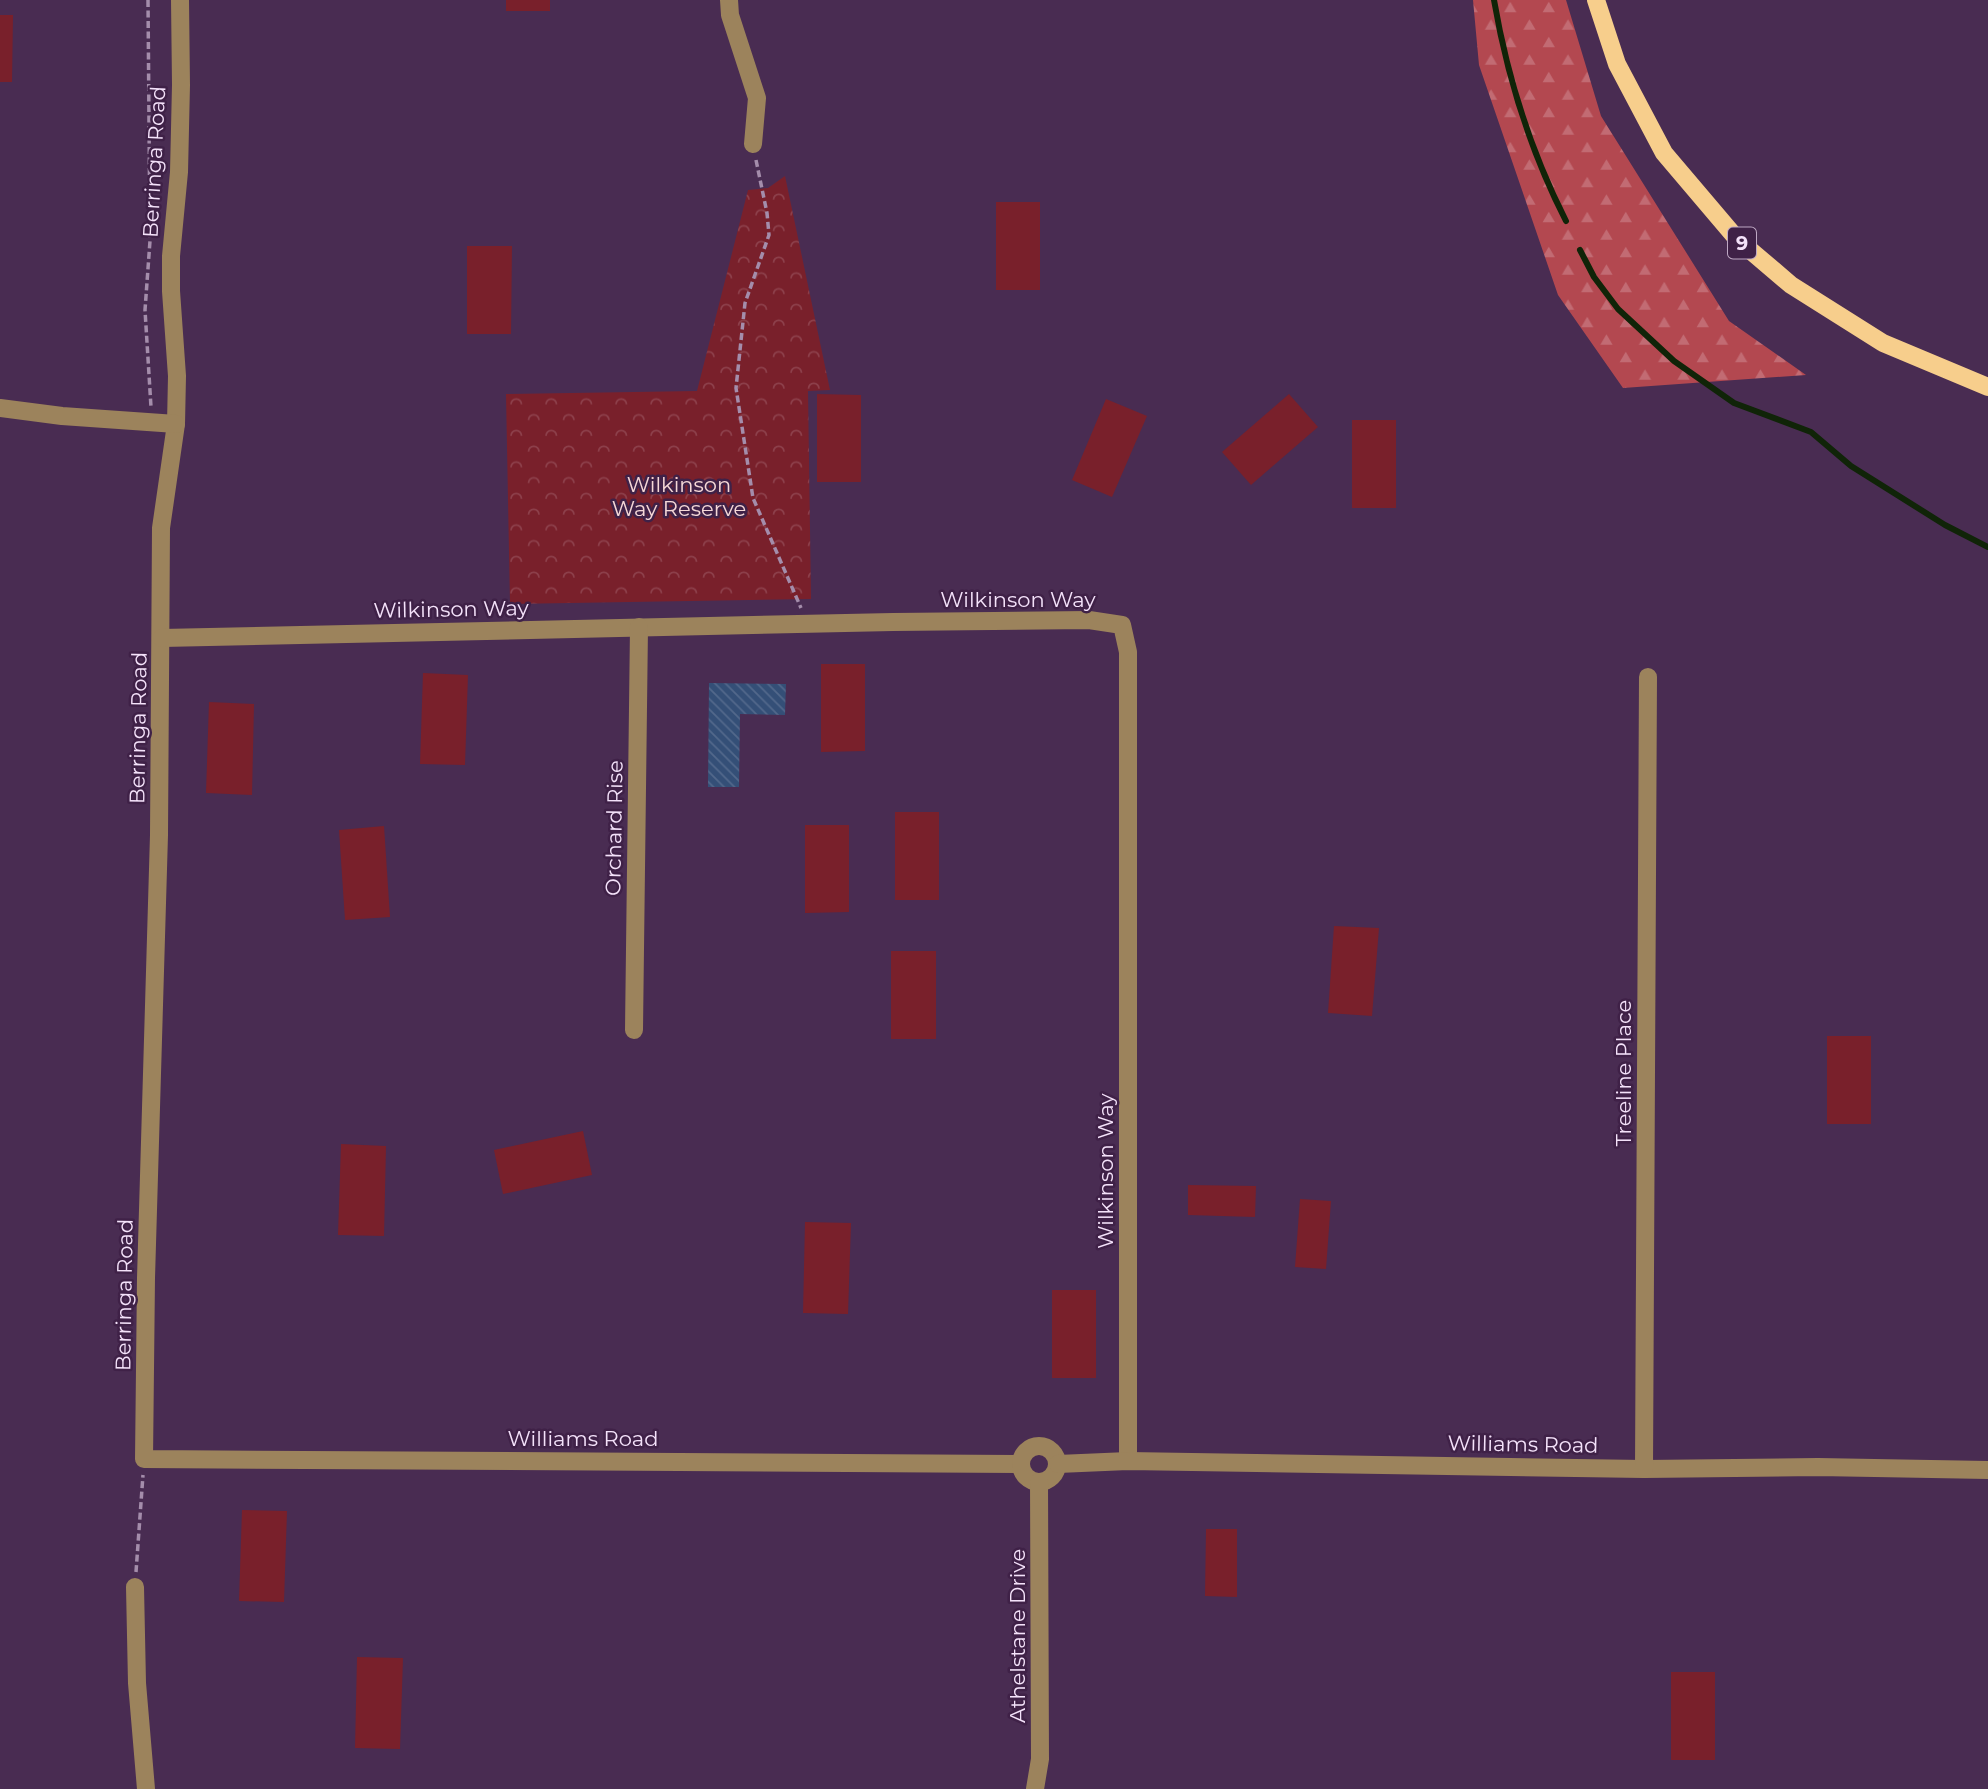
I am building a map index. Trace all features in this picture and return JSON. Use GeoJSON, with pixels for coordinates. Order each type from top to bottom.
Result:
{"type":"FeatureCollection","features":[{"type":"Feature","properties":{"kind":"main road","name":"9"},"geometry":{"type":"LineString","coordinates":[[1595,0],[1617,64],[1664,153],[1737,239],[1791,285],[1883,343],[1988,387]]}},
{"type":"Feature","properties":{"kind":"street","name":"Berringa Road"},"geometry":{"type":"LineString","coordinates":[[144,1459],[146,1278],[159,835],[161,528],[176,424],[177,376],[171,268],[181,85],[180,0]]}},
{"type":"Feature","properties":{"kind":"street"},"geometry":{"type":"LineString","coordinates":[[729,0],[730,15],[757,98],[753,144]]}},
{"type":"Feature","properties":{"kind":"street"},"geometry":{"type":"LineString","coordinates":[[0,408],[62,416],[176,424]]}},
{"type":"Feature","properties":{"kind":"street","name":"Wilkinson Way"},"geometry":{"type":"LineString","coordinates":[[162,638],[808,623],[1089,620],[1122,625],[1128,652],[1128,1461]]}},
{"type":"Feature","properties":{"kind":"street","name":"Orchard Rise"},"geometry":{"type":"LineString","coordinates":[[634,1030],[639,627]]}},
{"type":"Feature","properties":{"kind":"street","name":"Treeline Place"},"geometry":{"type":"LineString","coordinates":[[1644,1469],[1648,677]]}},
{"type":"Feature","properties":{"kind":"street"},"geometry":{"type":"LineString","coordinates":[[1036,1446],[1048,1448],[1053,1452],[1058,1464],[1050,1479],[1039,1482],[1024,1474],[1021,1464],[1026,1452],[1036,1446]]}},
{"type":"Feature","properties":{"kind":"street","name":"Williams Road"},"geometry":{"type":"LineString","coordinates":[[144,1459],[1021,1464]]}},
{"type":"Feature","properties":{"kind":"street","name":"Williams Road"},"geometry":{"type":"LineString","coordinates":[[1058,1464],[1128,1461],[1644,1469],[1818,1467],[1988,1470]]}},
{"type":"Feature","properties":{"kind":"street","name":"Athelstane Drive"},"geometry":{"type":"LineString","coordinates":[[1035,1789],[1040,1759],[1039,1482]]}},
{"type":"Feature","properties":{"kind":"street"},"geometry":{"type":"LineString","coordinates":[[135,1587],[137,1683],[146,1789]]}},
{"type":"Feature","properties":{"kind":"path"},"geometry":{"type":"LineString","coordinates":[[148,0],[150,241],[145,310],[152,422]]}},
{"type":"Feature","properties":{"kind":"path"},"geometry":{"type":"LineString","coordinates":[[753,144],[769,235],[745,303],[736,388],[753,498],[808,623]]}},
{"type":"Feature","properties":{"kind":"path"},"geometry":{"type":"LineString","coordinates":[[135,1587],[144,1459]]}},
{"type":"Feature","properties":{"kind":"green space"},"geometry":{"type":"Polygon","coordinates":[[[506,0],[550,0],[550,11],[506,11],[506,0]]]}},
{"type":"Feature","properties":{"kind":"green space"},"geometry":{"type":"Polygon","coordinates":[[[1473,0],[1566,0],[1601,116],[1729,321],[1806,375],[1623,388],[1558,295],[1479,65],[1473,0]]]}},
{"type":"Feature","properties":{"kind":"green space"},"geometry":{"type":"Polygon","coordinates":[[[0,15],[13,15],[12,82],[0,82],[0,15]]]}},
{"type":"Feature","properties":{"kind":"green space","name":"Wilkinson Way Reserve"},"geometry":{"type":"Polygon","coordinates":[[[785,176],[830,390],[808,391],[811,599],[510,604],[506,394],[697,391],[748,190],[768,188],[785,176]]]}},
{"type":"Feature","properties":{"kind":"green space"},"geometry":{"type":"Polygon","coordinates":[[[996,202],[1040,202],[1040,290],[996,290],[996,202]]]}},
{"type":"Feature","properties":{"kind":"green space"},"geometry":{"type":"Polygon","coordinates":[[[467,246],[512,246],[511,334],[467,334],[467,246]]]}},
{"type":"Feature","properties":{"kind":"green space"},"geometry":{"type":"Polygon","coordinates":[[[817,394],[861,395],[861,482],[817,482],[817,394]]]}},
{"type":"Feature","properties":{"kind":"green space"},"geometry":{"type":"Polygon","coordinates":[[[1289,394],[1318,427],[1251,485],[1222,452],[1289,394]]]}},
{"type":"Feature","properties":{"kind":"green space"},"geometry":{"type":"Polygon","coordinates":[[[1106,399],[1147,416],[1112,497],[1072,480],[1106,399]]]}},
{"type":"Feature","properties":{"kind":"green space"},"geometry":{"type":"Polygon","coordinates":[[[1352,420],[1396,420],[1396,508],[1352,508],[1352,420]]]}},
{"type":"Feature","properties":{"kind":"green space"},"geometry":{"type":"Polygon","coordinates":[[[821,664],[865,664],[865,751],[821,752],[821,664]]]}},
{"type":"Feature","properties":{"kind":"green space"},"geometry":{"type":"Polygon","coordinates":[[[423,673],[468,675],[465,765],[420,764],[423,673]]]}},
{"type":"Feature","properties":{"kind":"green space"},"geometry":{"type":"Polygon","coordinates":[[[209,702],[254,704],[252,795],[206,793],[209,702]]]}},
{"type":"Feature","properties":{"kind":"green space"},"geometry":{"type":"Polygon","coordinates":[[[895,812],[939,812],[939,900],[895,900],[895,812]]]}},
{"type":"Feature","properties":{"kind":"green space"},"geometry":{"type":"Polygon","coordinates":[[[805,825],[849,825],[849,912],[805,913],[805,825]]]}},
{"type":"Feature","properties":{"kind":"green space"},"geometry":{"type":"Polygon","coordinates":[[[384,826],[390,917],[345,920],[339,830],[384,826]]]}},
{"type":"Feature","properties":{"kind":"green space"},"geometry":{"type":"Polygon","coordinates":[[[1334,926],[1379,928],[1372,1016],[1328,1013],[1334,926]]]}},
{"type":"Feature","properties":{"kind":"green space"},"geometry":{"type":"Polygon","coordinates":[[[891,951],[936,951],[936,1039],[891,1039],[891,951]]]}},
{"type":"Feature","properties":{"kind":"green space"},"geometry":{"type":"Polygon","coordinates":[[[1827,1036],[1871,1036],[1871,1124],[1827,1124],[1827,1036]]]}},
{"type":"Feature","properties":{"kind":"green space"},"geometry":{"type":"Polygon","coordinates":[[[583,1131],[592,1175],[503,1194],[494,1150],[583,1131]]]}},
{"type":"Feature","properties":{"kind":"green space"},"geometry":{"type":"Polygon","coordinates":[[[341,1144],[386,1146],[384,1236],[338,1235],[341,1144]]]}},
{"type":"Feature","properties":{"kind":"green space"},"geometry":{"type":"Polygon","coordinates":[[[1188,1185],[1256,1186],[1255,1217],[1188,1215],[1188,1185]]]}},
{"type":"Feature","properties":{"kind":"green space"},"geometry":{"type":"Polygon","coordinates":[[[1300,1199],[1331,1201],[1326,1269],[1295,1267],[1300,1199]]]}},
{"type":"Feature","properties":{"kind":"green space"},"geometry":{"type":"Polygon","coordinates":[[[805,1222],[851,1223],[848,1314],[803,1313],[805,1222]]]}},
{"type":"Feature","properties":{"kind":"green space"},"geometry":{"type":"Polygon","coordinates":[[[1052,1290],[1096,1290],[1096,1378],[1052,1378],[1052,1290]]]}},
{"type":"Feature","properties":{"kind":"green space"},"geometry":{"type":"Polygon","coordinates":[[[242,1510],[287,1511],[284,1602],[239,1601],[242,1510]]]}},
{"type":"Feature","properties":{"kind":"green space"},"geometry":{"type":"Polygon","coordinates":[[[1206,1529],[1237,1529],[1237,1597],[1205,1596],[1206,1529]]]}},
{"type":"Feature","properties":{"kind":"green space"},"geometry":{"type":"Polygon","coordinates":[[[357,1657],[403,1658],[400,1749],[355,1748],[357,1657]]]}},
{"type":"Feature","properties":{"kind":"green space"},"geometry":{"type":"Polygon","coordinates":[[[1671,1672],[1715,1672],[1715,1760],[1671,1760],[1671,1672]]]}},
{"type":"Feature","properties":{"kind":"building"},"geometry":{"type":"Polygon","coordinates":[[[709,683],[786,684],[785,715],[740,714],[739,787],[708,787],[709,683]]]}},
{"type":"Feature","properties":{"kind":"waterway"},"geometry":{"type":"LineString","coordinates":[[1494,0],[1513,85],[1531,141],[1566,221]]}},
{"type":"Feature","properties":{"kind":"waterway"},"geometry":{"type":"LineString","coordinates":[[1580,250],[1594,277],[1618,309],[1674,361],[1734,403],[1811,432],[1851,466],[1945,525],[1988,547]]}}]}
